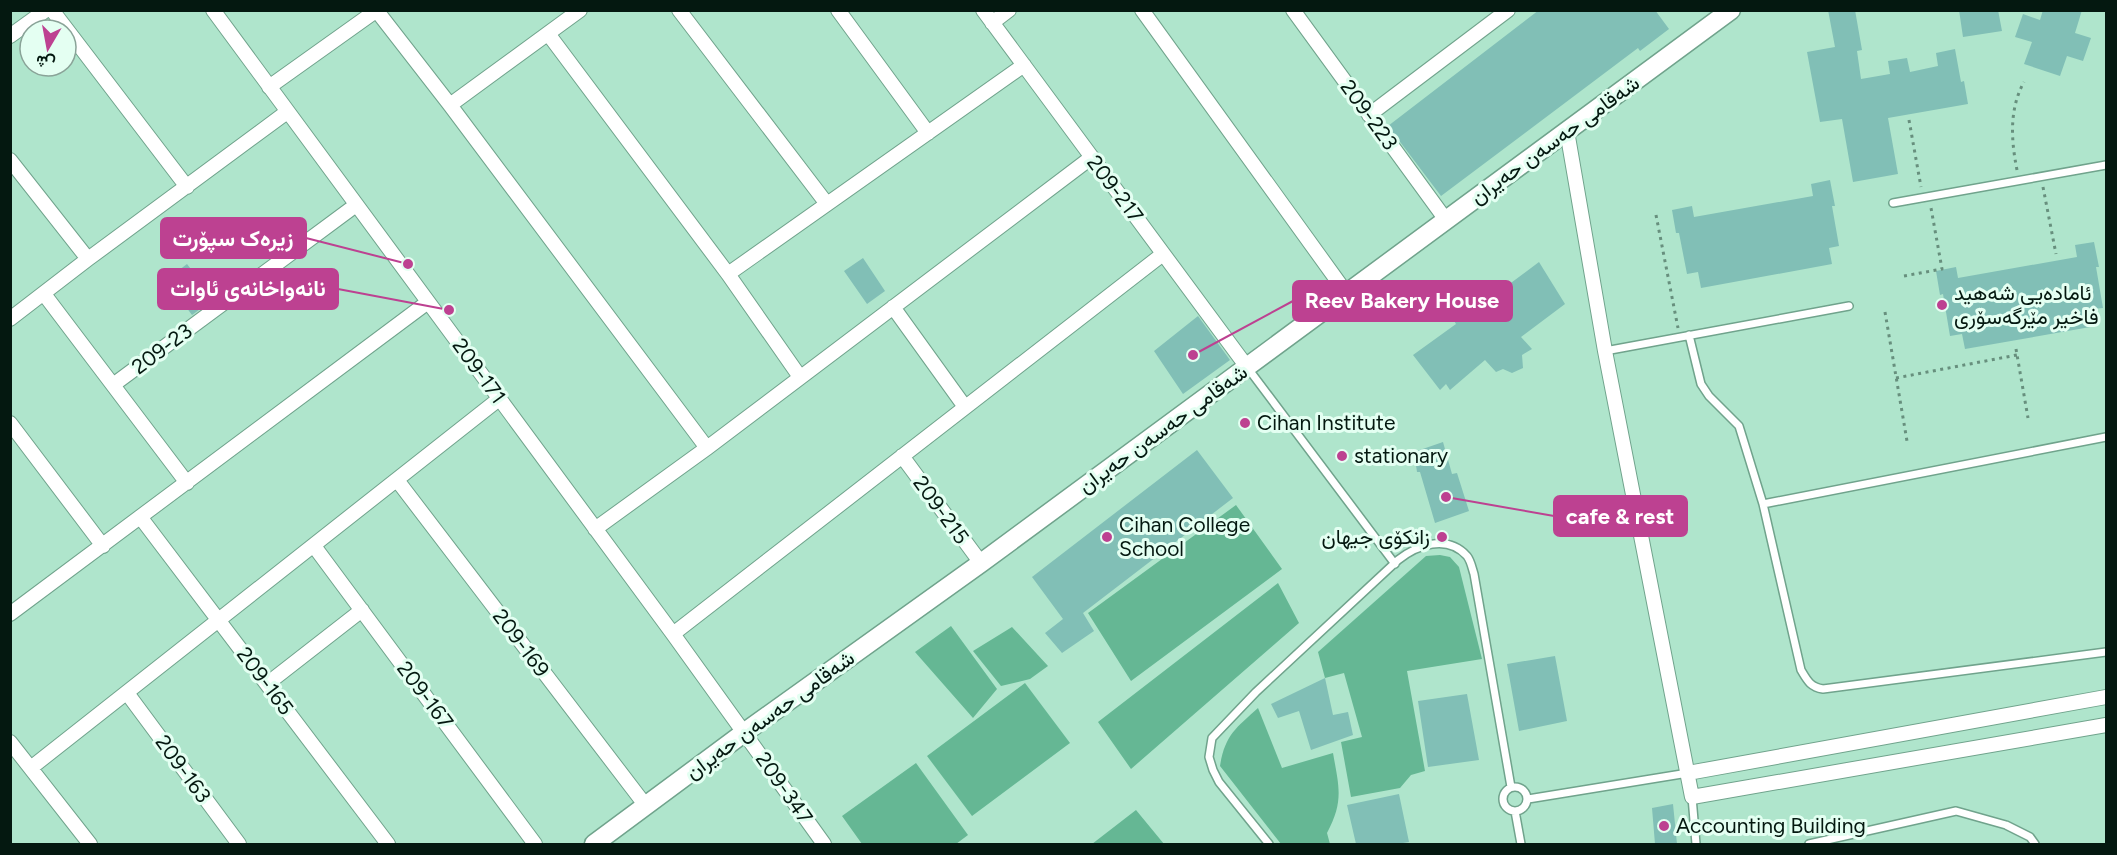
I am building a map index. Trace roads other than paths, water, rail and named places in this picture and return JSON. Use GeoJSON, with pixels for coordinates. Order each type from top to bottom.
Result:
{"type":"FeatureCollection","features":[{"type":"Feature","properties":{"kind":"street"},"geometry":{"type":"LineString","coordinates":[[10,36],[46,10]]}},
{"type":"Feature","properties":{"kind":"street"},"geometry":{"type":"LineString","coordinates":[[52,10],[187,187]]}},
{"type":"Feature","properties":{"kind":"street","name":"209-171"},"geometry":{"type":"LineString","coordinates":[[213,10],[745,732]]}},
{"type":"Feature","properties":{"kind":"street"},"geometry":{"type":"LineString","coordinates":[[450,105],[549,35],[580,10]]}},
{"type":"Feature","properties":{"kind":"street"},"geometry":{"type":"LineString","coordinates":[[679,10],[827,204]]}},
{"type":"Feature","properties":{"kind":"street"},"geometry":{"type":"LineString","coordinates":[[838,10],[928,133]]}},
{"type":"Feature","properties":{"kind":"street","name":"209-217"},"geometry":{"type":"LineString","coordinates":[[983,10],[1247,367]]}},
{"type":"Feature","properties":{"kind":"street"},"geometry":{"type":"LineString","coordinates":[[992,22],[1009,10]]}},
{"type":"Feature","properties":{"kind":"street"},"geometry":{"type":"LineString","coordinates":[[1142,10],[1347,294]]}},
{"type":"Feature","properties":{"kind":"street","name":"209-223"},"geometry":{"type":"LineString","coordinates":[[1293,10],[1446,220]]}},
{"type":"Feature","properties":{"kind":"street"},"geometry":{"type":"LineString","coordinates":[[1369,115],[1508,10]]}},
{"type":"Feature","properties":{"kind":"street"},"geometry":{"type":"LineString","coordinates":[[269,87],[377,11],[707,448]]}},
{"type":"Feature","properties":{"kind":"street","name":"شەقامی حەسەن حەیران"},"geometry":{"type":"LineString","coordinates":[[594,844],[1347,294],[1727,11]]}},
{"type":"Feature","properties":{"kind":"street"},"geometry":{"type":"LineString","coordinates":[[549,35],[728,274],[800,376]]}},
{"type":"Feature","properties":{"kind":"street"},"geometry":{"type":"LineString","coordinates":[[728,274],[1024,65]]}},
{"type":"Feature","properties":{"kind":"street"},"geometry":{"type":"LineString","coordinates":[[10,319],[287,112]]}},
{"type":"Feature","properties":{"kind":"street"},"geometry":{"type":"LineString","coordinates":[[1567,131],[1605,351],[1692,797],[2106,724]]}},
{"type":"Feature","properties":{"kind":"street"},"geometry":{"type":"LineString","coordinates":[[595,529],[707,448],[1092,157]]}},
{"type":"Feature","properties":{"kind":"street"},"geometry":{"type":"LineString","coordinates":[[10,160],[15,175],[88,259]]}},
{"type":"Feature","properties":{"kind":"street","name":"209-23"},"geometry":{"type":"LineString","coordinates":[[113,386],[356,205]]}},
{"type":"Feature","properties":{"kind":"street"},"geometry":{"type":"LineString","coordinates":[[673,634],[1163,254]]}},
{"type":"Feature","properties":{"kind":"street"},"geometry":{"type":"LineString","coordinates":[[44,294],[187,483]]}},
{"type":"Feature","properties":{"kind":"street"},"geometry":{"type":"LineString","coordinates":[[10,614],[428,302]]}},
{"type":"Feature","properties":{"kind":"street"},"geometry":{"type":"LineString","coordinates":[[893,307],[965,407]]}},
{"type":"Feature","properties":{"kind":"street"},"geometry":{"type":"LineString","coordinates":[[32,767],[500,399]]}},
{"type":"Feature","properties":{"kind":"street"},"geometry":{"type":"LineString","coordinates":[[10,423],[103,546]]}},
{"type":"Feature","properties":{"kind":"street","name":"209-215"},"geometry":{"type":"LineString","coordinates":[[902,456],[981,563]]}},
{"type":"Feature","properties":{"kind":"street","name":"209-169"},"geometry":{"type":"LineString","coordinates":[[397,480],[646,806]]}},
{"type":"Feature","properties":{"kind":"street","name":"209-165"},"geometry":{"type":"LineString","coordinates":[[141,518],[388,844]]}},
{"type":"Feature","properties":{"kind":"street","name":"209-167"},"geometry":{"type":"LineString","coordinates":[[314,546],[535,844]]}},
{"type":"Feature","properties":{"kind":"street"},"geometry":{"type":"LineString","coordinates":[[267,684],[362,610]]}},
{"type":"Feature","properties":{"kind":"street","name":"209-163"},"geometry":{"type":"LineString","coordinates":[[127,693],[239,844]]}},
{"type":"Feature","properties":{"kind":"street"},"geometry":{"type":"LineString","coordinates":[[1688,773],[2106,697]]}},
{"type":"Feature","properties":{"kind":"street","name":"209-347"},"geometry":{"type":"LineString","coordinates":[[745,732],[821,843]]}},
{"type":"Feature","properties":{"kind":"street"},"geometry":{"type":"LineString","coordinates":[[10,742],[32,767],[90,844]]}},
{"type":"Feature","properties":{"kind":"lane"},"geometry":{"type":"LineString","coordinates":[[1893,203],[2106,165]]}},
{"type":"Feature","properties":{"kind":"lane"},"geometry":{"type":"LineString","coordinates":[[1605,351],[1849,306]]}},
{"type":"Feature","properties":{"kind":"lane"},"geometry":{"type":"LineString","coordinates":[[1689,335],[1701,384],[1709,396],[1739,426],[1763,504],[1801,670],[1807,681],[1815,688],[1823,689],[2106,652]]}},
{"type":"Feature","properties":{"kind":"lane"},"geometry":{"type":"LineString","coordinates":[[1247,367],[1395,564]]}},
{"type":"Feature","properties":{"kind":"lane"},"geometry":{"type":"LineString","coordinates":[[1763,504],[2106,437]]}},
{"type":"Feature","properties":{"kind":"lane"},"geometry":{"type":"LineString","coordinates":[[1269,844],[1212,770],[1209,757],[1212,738],[1248,700],[1395,564],[1424,544],[1436,543],[1458,549],[1468,557],[1474,574],[1511,787]]}},
{"type":"Feature","properties":{"kind":"lane"},"geometry":{"type":"LineString","coordinates":[[1528,799],[1688,773]]}},
{"type":"Feature","properties":{"kind":"lane"},"geometry":{"type":"LineString","coordinates":[[1515,786],[1523,789],[1528,799],[1525,806],[1515,811],[1507,808],[1503,801],[1504,792],[1515,786]]}},
{"type":"Feature","properties":{"kind":"lane"},"geometry":{"type":"LineString","coordinates":[[1692,797],[1696,844]]}},
{"type":"Feature","properties":{"kind":"lane"},"geometry":{"type":"LineString","coordinates":[[1515,811],[1521,844]]}},
{"type":"Feature","properties":{"kind":"lane"},"geometry":{"type":"LineString","coordinates":[[1809,844],[1956,811],[2006,825],[2030,837],[2035,844]]}},
{"type":"Feature","properties":{"kind":"place","name":"زیرەک سپۆرت"},"geometry":{"type":"Point","coordinates":[408,264]}},
{"type":"Feature","properties":{"kind":"place","name":"ئامادەیی شەهید فاخیر مێرگەسۆری"},"geometry":{"type":"Point","coordinates":[1942,305]}},
{"type":"Feature","properties":{"kind":"place","name":"نانەواخانەی ئاوات"},"geometry":{"type":"Point","coordinates":[449,310]}},
{"type":"Feature","properties":{"kind":"place","name":"Reev Bakery House"},"geometry":{"type":"Point","coordinates":[1193,355]}},
{"type":"Feature","properties":{"kind":"place","name":"Cihan Institute"},"geometry":{"type":"Point","coordinates":[1245,423]}},
{"type":"Feature","properties":{"kind":"place","name":"stationary"},"geometry":{"type":"Point","coordinates":[1342,456]}},
{"type":"Feature","properties":{"kind":"place","name":"cafe & rest"},"geometry":{"type":"Point","coordinates":[1446,497]}},
{"type":"Feature","properties":{"kind":"place","name":"Cihan College School"},"geometry":{"type":"Point","coordinates":[1107,537]}},
{"type":"Feature","properties":{"kind":"place","name":"زانکۆی جیھان"},"geometry":{"type":"Point","coordinates":[1442,537]}},
{"type":"Feature","properties":{"kind":"place","name":"Accounting Building"},"geometry":{"type":"Point","coordinates":[1664,826]}}]}
